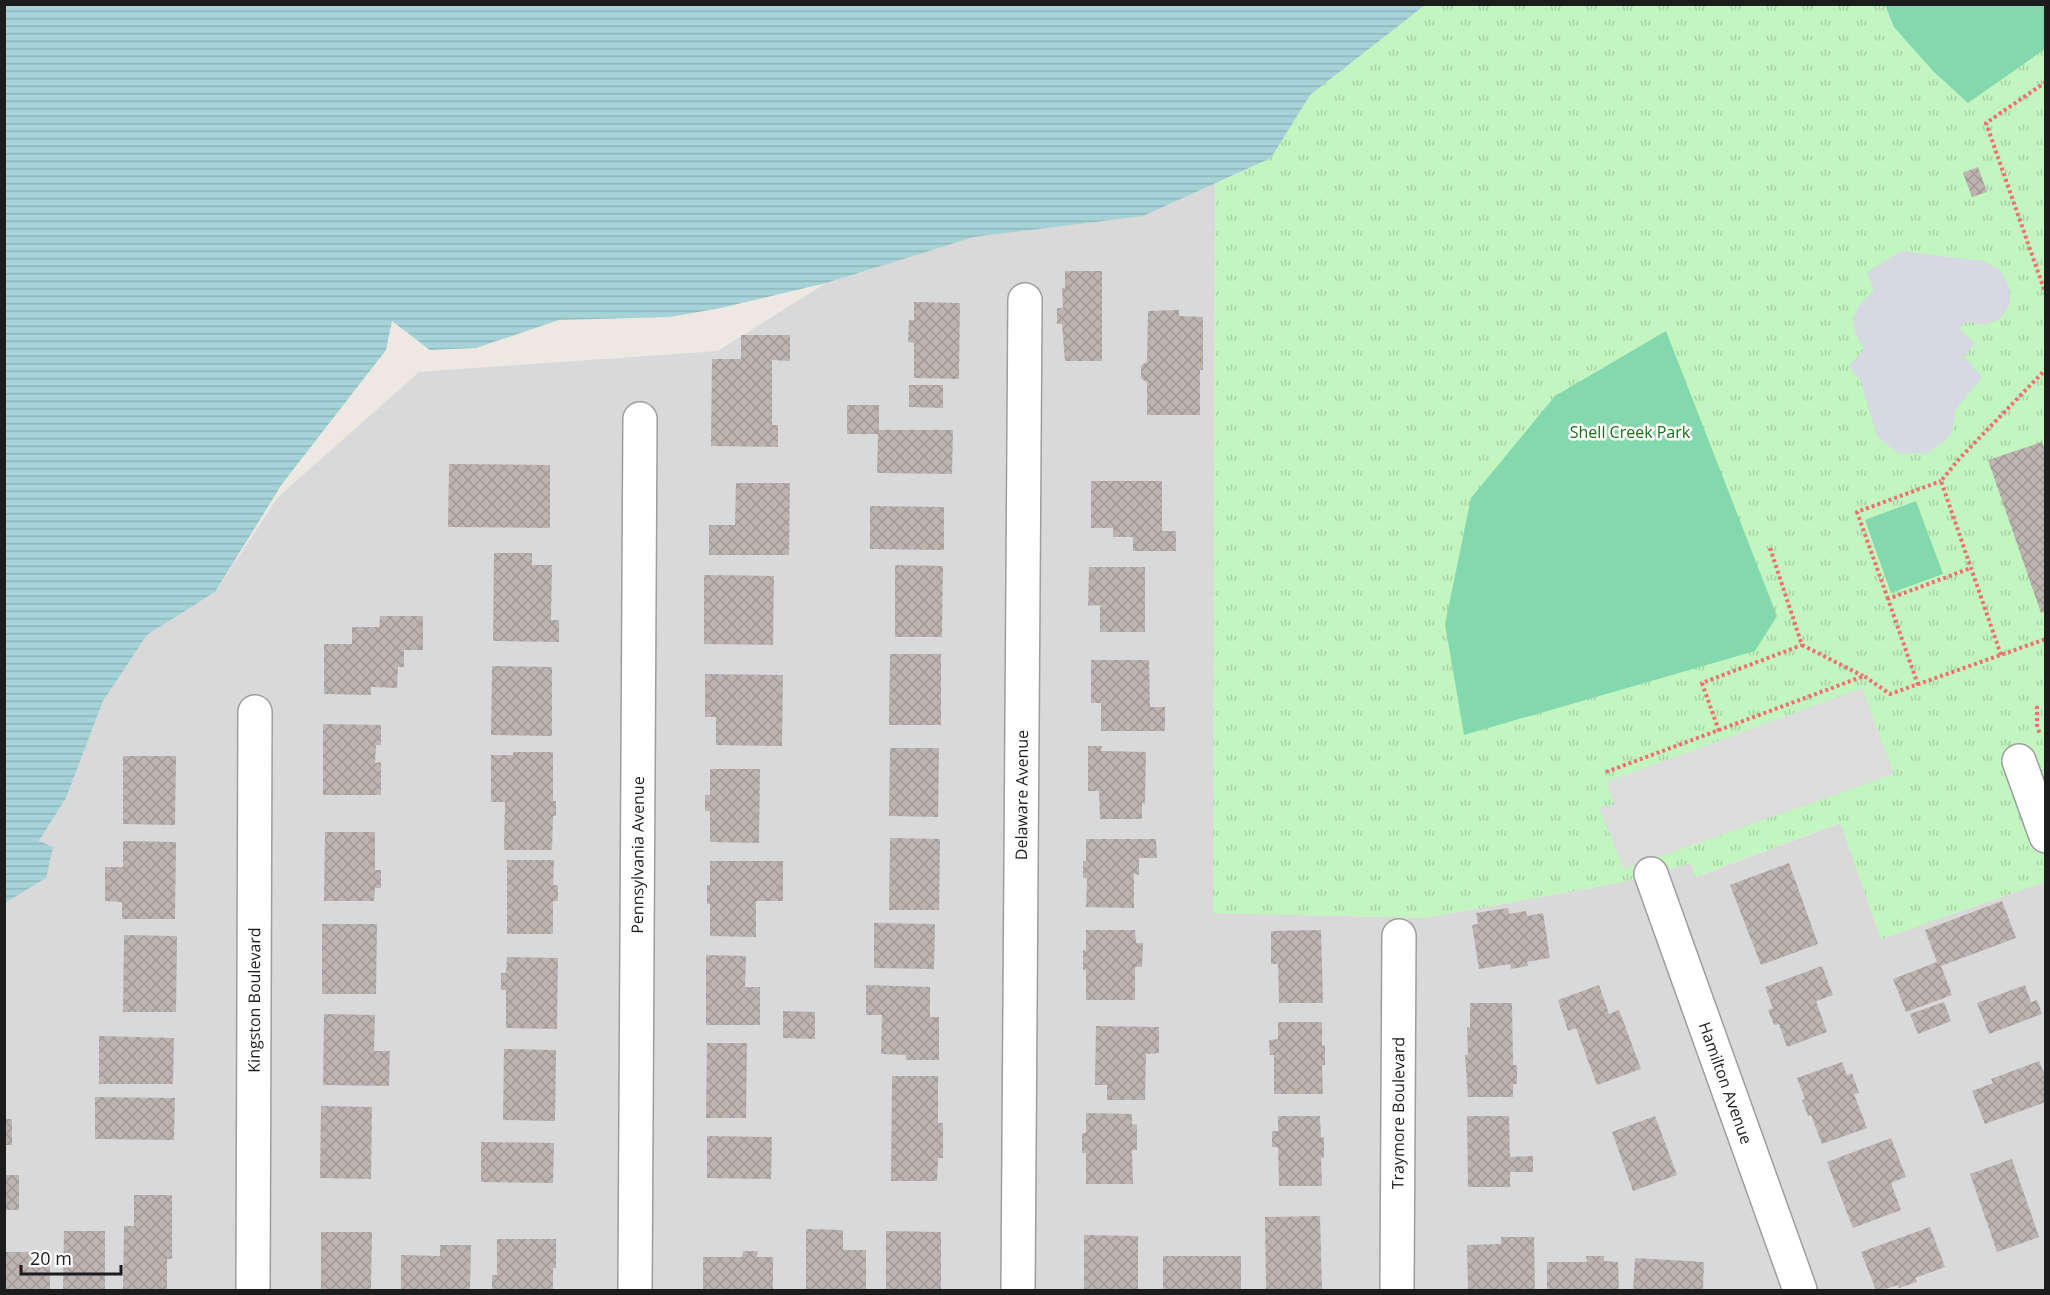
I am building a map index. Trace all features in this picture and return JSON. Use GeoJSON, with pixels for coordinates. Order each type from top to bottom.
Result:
{"type":"FeatureCollection","features":[{"type":"Feature","properties":{"kind":"street","name":"Delaware Avenue"},"geometry":{"type":"LineString","coordinates":[[1018,1290],[1025,300]]}},
{"type":"Feature","properties":{"kind":"street","name":"Pennsylvania Avenue"},"geometry":{"type":"LineString","coordinates":[[635,1290],[640,419]]}},
{"type":"Feature","properties":{"kind":"street","name":"Kingston Boulevard"},"geometry":{"type":"LineString","coordinates":[[253,1290],[255,712]]}},
{"type":"Feature","properties":{"kind":"street"},"geometry":{"type":"LineString","coordinates":[[2031,752],[2046,836]]}},
{"type":"Feature","properties":{"kind":"street","name":"Hamilton Avenue"},"geometry":{"type":"LineString","coordinates":[[1651,874],[1800,1290]]}},
{"type":"Feature","properties":{"kind":"street","name":"Traymore Boulevard"},"geometry":{"type":"LineString","coordinates":[[1397,1290],[1399,936]]}},
{"type":"Feature","properties":{"kind":"path"},"geometry":{"type":"LineString","coordinates":[[2046,82],[1986,123],[2046,295]]}},
{"type":"Feature","properties":{"kind":"path"},"geometry":{"type":"LineString","coordinates":[[1918,685],[1857,512],[1941,482],[1959,459],[2046,369]]}},
{"type":"Feature","properties":{"kind":"path"},"geometry":{"type":"LineString","coordinates":[[1941,482],[2001,655]]}},
{"type":"Feature","properties":{"kind":"path"},"geometry":{"type":"LineString","coordinates":[[1770,548],[1802,645],[1864,676],[1890,694],[2046,639]]}},
{"type":"Feature","properties":{"kind":"path"},"geometry":{"type":"LineString","coordinates":[[1888,599],[1971,568]]}},
{"type":"Feature","properties":{"kind":"path"},"geometry":{"type":"LineString","coordinates":[[1719,730],[1702,683],[1802,645]]}},
{"type":"Feature","properties":{"kind":"path"},"geometry":{"type":"LineString","coordinates":[[1606,772],[1864,676]]}},
{"type":"Feature","properties":{"kind":"path"},"geometry":{"type":"LineString","coordinates":[[2031,752],[2037,725],[2037,706]]}},
{"type":"Feature","properties":{"kind":"shaded area"},"geometry":{"type":"Polygon","coordinates":[[[1135,179],[1215,184],[1213,913],[1425,918],[1618,883],[1691,863],[1696,877],[1841,823],[1881,939],[2045,882],[2045,1290],[5,1290],[5,903],[46,878],[39,842],[66,798],[103,701],[147,635],[215,592],[278,497],[419,372],[718,351],[826,283],[1135,179]]]}},
{"type":"Feature","properties":{"kind":"shaded area"},"geometry":{"type":"Polygon","coordinates":[[[1901,251],[1984,261],[2000,270],[2009,287],[2010,304],[2000,319],[1984,325],[1967,322],[1959,329],[1975,343],[1964,357],[1982,377],[1956,409],[1951,435],[1928,453],[1899,454],[1877,436],[1861,382],[1849,366],[1864,349],[1855,332],[1853,318],[1860,304],[1874,291],[1867,272],[1901,251]]]}},
{"type":"Feature","properties":{"kind":"shaded area"},"geometry":{"type":"Polygon","coordinates":[[[1862,688],[1894,774],[1624,869],[1599,808],[1614,804],[1607,782],[1862,688]]]}},
{"type":"Feature","properties":{"kind":"green space","name":"Shell Creek Park"},"geometry":{"type":"Polygon","coordinates":[[[1425,5],[2045,5],[2045,882],[1881,939],[1840,823],[1695,877],[1691,863],[1618,883],[1425,918],[1213,913],[1215,184],[1271,158],[1310,95],[1425,5]]]}},
{"type":"Feature","properties":{"kind":"green space"},"geometry":{"type":"Polygon","coordinates":[[[1885,5],[2045,5],[2045,49],[1968,103],[1933,71],[1894,27],[1885,5]]]}},
{"type":"Feature","properties":{"kind":"green space"},"geometry":{"type":"Polygon","coordinates":[[[1666,331],[1777,616],[1755,651],[1464,735],[1445,624],[1471,498],[1555,396],[1666,331]]]}},
{"type":"Feature","properties":{"kind":"green space"},"geometry":{"type":"Polygon","coordinates":[[[1916,501],[1943,574],[1891,593],[1865,520],[1916,501]]]}},
{"type":"Feature","properties":{"kind":"water"},"geometry":{"type":"Polygon","coordinates":[[[5,4],[1425,5],[1310,95],[1271,158],[1143,216],[974,237],[826,283],[716,309],[669,317],[559,320],[476,348],[430,350],[392,321],[386,350],[282,484],[215,592],[147,635],[103,701],[66,798],[39,841],[53,847],[46,878],[5,903],[5,4]]]}},
{"type":"Feature","properties":{"kind":"building"},"geometry":{"type":"Polygon","coordinates":[[[1978,167],[1987,192],[1972,197],[1963,173],[1978,167]]]}},
{"type":"Feature","properties":{"kind":"building"},"geometry":{"type":"Polygon","coordinates":[[[1065,271],[1102,271],[1102,361],[1065,361],[1062,324],[1057,324],[1057,308],[1063,308],[1062,288],[1065,288],[1065,271]]]}},
{"type":"Feature","properties":{"kind":"building"},"geometry":{"type":"Polygon","coordinates":[[[914,302],[960,303],[959,379],[914,378],[914,343],[908,342],[909,320],[914,320],[914,302]]]}},
{"type":"Feature","properties":{"kind":"building"},"geometry":{"type":"Polygon","coordinates":[[[1179,310],[1179,316],[1203,317],[1200,415],[1147,415],[1147,383],[1141,378],[1141,366],[1147,361],[1148,311],[1179,310]]]}},
{"type":"Feature","properties":{"kind":"building"},"geometry":{"type":"Polygon","coordinates":[[[741,335],[790,335],[790,361],[772,360],[772,425],[778,425],[778,447],[711,446],[712,359],[741,359],[741,335]]]}},
{"type":"Feature","properties":{"kind":"building"},"geometry":{"type":"Polygon","coordinates":[[[909,385],[943,385],[943,408],[909,407],[909,385]]]}},
{"type":"Feature","properties":{"kind":"building"},"geometry":{"type":"Polygon","coordinates":[[[847,405],[879,405],[879,430],[953,430],[952,474],[877,473],[878,434],[847,434],[847,405]]]}},
{"type":"Feature","properties":{"kind":"building"},"geometry":{"type":"Polygon","coordinates":[[[2042,442],[2046,453],[2046,611],[2041,613],[1988,460],[2042,442]]]}},
{"type":"Feature","properties":{"kind":"building"},"geometry":{"type":"Polygon","coordinates":[[[449,464],[550,465],[550,528],[448,527],[449,464]]]}},
{"type":"Feature","properties":{"kind":"building"},"geometry":{"type":"Polygon","coordinates":[[[1091,481],[1162,481],[1162,531],[1176,531],[1176,551],[1133,551],[1133,537],[1113,537],[1113,528],[1091,528],[1091,481]]]}},
{"type":"Feature","properties":{"kind":"building"},"geometry":{"type":"Polygon","coordinates":[[[736,483],[790,483],[789,555],[709,555],[709,525],[735,525],[736,483]]]}},
{"type":"Feature","properties":{"kind":"building"},"geometry":{"type":"Polygon","coordinates":[[[870,506],[944,507],[944,550],[870,549],[870,506]]]}},
{"type":"Feature","properties":{"kind":"building"},"geometry":{"type":"Polygon","coordinates":[[[494,553],[532,553],[532,565],[552,565],[551,620],[559,620],[559,642],[493,641],[494,553]]]}},
{"type":"Feature","properties":{"kind":"building"},"geometry":{"type":"Polygon","coordinates":[[[895,565],[943,566],[942,637],[895,637],[895,565]]]}},
{"type":"Feature","properties":{"kind":"building"},"geometry":{"type":"Polygon","coordinates":[[[1089,567],[1145,567],[1145,632],[1100,632],[1100,605],[1088,606],[1089,567]]]}},
{"type":"Feature","properties":{"kind":"building"},"geometry":{"type":"Polygon","coordinates":[[[704,575],[774,576],[773,645],[704,644],[704,575]]]}},
{"type":"Feature","properties":{"kind":"building"},"geometry":{"type":"Polygon","coordinates":[[[380,616],[423,616],[423,650],[404,650],[404,667],[398,667],[397,688],[371,687],[371,695],[324,694],[324,644],[352,644],[352,627],[379,627],[380,616]]]}},
{"type":"Feature","properties":{"kind":"building"},"geometry":{"type":"Polygon","coordinates":[[[890,654],[941,654],[941,725],[889,725],[890,654]]]}},
{"type":"Feature","properties":{"kind":"building"},"geometry":{"type":"Polygon","coordinates":[[[1091,660],[1149,660],[1150,707],[1165,707],[1165,731],[1101,731],[1101,703],[1091,703],[1091,660]]]}},
{"type":"Feature","properties":{"kind":"building"},"geometry":{"type":"Polygon","coordinates":[[[492,666],[552,667],[552,736],[491,735],[492,666]]]}},
{"type":"Feature","properties":{"kind":"building"},"geometry":{"type":"Polygon","coordinates":[[[705,674],[783,675],[782,746],[716,745],[716,717],[705,717],[705,674]]]}},
{"type":"Feature","properties":{"kind":"building"},"geometry":{"type":"Polygon","coordinates":[[[323,724],[381,725],[381,745],[376,745],[375,763],[381,762],[381,795],[323,795],[323,724]]]}},
{"type":"Feature","properties":{"kind":"building"},"geometry":{"type":"Polygon","coordinates":[[[1088,746],[1102,746],[1101,751],[1146,752],[1145,804],[1142,803],[1142,819],[1100,819],[1099,791],[1088,791],[1088,746]]]}},
{"type":"Feature","properties":{"kind":"building"},"geometry":{"type":"Polygon","coordinates":[[[890,748],[939,748],[938,817],[889,816],[890,748]]]}},
{"type":"Feature","properties":{"kind":"building"},"geometry":{"type":"Polygon","coordinates":[[[513,752],[553,752],[553,801],[556,801],[556,816],[553,816],[552,850],[504,850],[505,802],[491,802],[491,755],[513,755],[513,752]]]}},
{"type":"Feature","properties":{"kind":"building"},"geometry":{"type":"Polygon","coordinates":[[[123,756],[176,756],[175,825],[123,824],[123,756]]]}},
{"type":"Feature","properties":{"kind":"building"},"geometry":{"type":"Polygon","coordinates":[[[710,769],[760,769],[759,843],[710,842],[710,811],[705,811],[705,795],[710,795],[710,769]]]}},
{"type":"Feature","properties":{"kind":"building"},"geometry":{"type":"Polygon","coordinates":[[[325,832],[375,832],[375,870],[381,870],[381,888],[375,888],[374,901],[324,901],[325,832]]]}},
{"type":"Feature","properties":{"kind":"building"},"geometry":{"type":"Polygon","coordinates":[[[890,838],[940,839],[939,910],[889,910],[890,838]]]}},
{"type":"Feature","properties":{"kind":"building"},"geometry":{"type":"Polygon","coordinates":[[[1086,839],[1156,839],[1157,858],[1139,858],[1139,875],[1134,874],[1134,908],[1086,907],[1087,878],[1083,878],[1083,861],[1086,861],[1086,839]]]}},
{"type":"Feature","properties":{"kind":"building"},"geometry":{"type":"Polygon","coordinates":[[[123,841],[176,842],[175,919],[122,919],[122,902],[105,901],[105,867],[123,867],[123,841]]]}},
{"type":"Feature","properties":{"kind":"building"},"geometry":{"type":"Polygon","coordinates":[[[507,860],[554,860],[553,885],[558,885],[558,901],[553,901],[553,934],[507,934],[507,860]]]}},
{"type":"Feature","properties":{"kind":"building"},"geometry":{"type":"Polygon","coordinates":[[[710,861],[783,861],[783,901],[756,901],[756,937],[710,936],[710,904],[707,904],[707,885],[710,885],[710,861]]]}},
{"type":"Feature","properties":{"kind":"building"},"geometry":{"type":"Polygon","coordinates":[[[1789,863],[1818,944],[1761,965],[1730,885],[1789,863]]]}},
{"type":"Feature","properties":{"kind":"building"},"geometry":{"type":"Polygon","coordinates":[[[2002,901],[2016,938],[1941,966],[1952,995],[1906,1012],[1893,979],[1937,962],[1925,930],[2002,901]]]}},
{"type":"Feature","properties":{"kind":"building"},"geometry":{"type":"Polygon","coordinates":[[[1508,908],[1509,914],[1526,911],[1527,916],[1543,913],[1550,958],[1527,962],[1528,966],[1511,969],[1510,964],[1479,969],[1472,925],[1478,924],[1476,913],[1508,908]]]}},
{"type":"Feature","properties":{"kind":"building"},"geometry":{"type":"Polygon","coordinates":[[[874,923],[935,924],[934,969],[874,968],[874,923]]]}},
{"type":"Feature","properties":{"kind":"building"},"geometry":{"type":"Polygon","coordinates":[[[322,924],[377,924],[376,994],[322,994],[322,924]]]}},
{"type":"Feature","properties":{"kind":"building"},"geometry":{"type":"Polygon","coordinates":[[[1086,930],[1135,930],[1136,943],[1143,943],[1142,967],[1135,967],[1135,1000],[1086,1000],[1083,950],[1086,951],[1086,930]]]}},
{"type":"Feature","properties":{"kind":"building"},"geometry":{"type":"Polygon","coordinates":[[[1321,930],[1323,1003],[1279,1003],[1278,964],[1271,964],[1271,931],[1321,930]]]}},
{"type":"Feature","properties":{"kind":"building"},"geometry":{"type":"Polygon","coordinates":[[[124,935],[177,936],[176,1012],[123,1012],[124,935]]]}},
{"type":"Feature","properties":{"kind":"building"},"geometry":{"type":"Polygon","coordinates":[[[706,955],[746,956],[745,987],[760,987],[760,1025],[706,1025],[706,955]]]}},
{"type":"Feature","properties":{"kind":"building"},"geometry":{"type":"Polygon","coordinates":[[[507,957],[558,958],[557,1029],[506,1028],[506,990],[501,990],[501,973],[506,973],[507,957]]]}},
{"type":"Feature","properties":{"kind":"building"},"geometry":{"type":"Polygon","coordinates":[[[1822,966],[1833,995],[1816,1001],[1827,1032],[1787,1047],[1779,1024],[1774,1025],[1768,1010],[1773,1008],[1765,987],[1822,966]]]}},
{"type":"Feature","properties":{"kind":"building"},"geometry":{"type":"Polygon","coordinates":[[[866,985],[930,987],[930,1017],[939,1017],[939,1060],[906,1060],[906,1055],[881,1054],[882,1015],[866,1015],[866,985]]]}},
{"type":"Feature","properties":{"kind":"building"},"geometry":{"type":"Polygon","coordinates":[[[1599,985],[1609,1014],[1619,1010],[1641,1069],[1597,1085],[1576,1028],[1568,1031],[1558,1000],[1599,985]]]}},
{"type":"Feature","properties":{"kind":"building"},"geometry":{"type":"Polygon","coordinates":[[[2025,985],[2031,1002],[2037,1000],[2042,1014],[1989,1034],[1977,1003],[2025,985]]]}},
{"type":"Feature","properties":{"kind":"building"},"geometry":{"type":"Polygon","coordinates":[[[1944,1002],[1951,1021],[1918,1034],[1910,1014],[1944,1002]]]}},
{"type":"Feature","properties":{"kind":"building"},"geometry":{"type":"Polygon","coordinates":[[[1470,1003],[1512,1003],[1513,1065],[1517,1065],[1517,1084],[1513,1084],[1513,1097],[1468,1097],[1465,1055],[1468,1055],[1467,1027],[1470,1028],[1470,1003]]]}},
{"type":"Feature","properties":{"kind":"building"},"geometry":{"type":"Polygon","coordinates":[[[783,1011],[815,1012],[815,1039],[783,1038],[783,1011]]]}},
{"type":"Feature","properties":{"kind":"building"},"geometry":{"type":"Polygon","coordinates":[[[324,1014],[375,1015],[374,1051],[390,1051],[389,1086],[323,1085],[324,1014]]]}},
{"type":"Feature","properties":{"kind":"building"},"geometry":{"type":"Polygon","coordinates":[[[1278,1022],[1322,1022],[1322,1046],[1325,1045],[1325,1065],[1322,1065],[1323,1094],[1274,1094],[1274,1055],[1270,1055],[1269,1040],[1278,1039],[1278,1022]]]}},
{"type":"Feature","properties":{"kind":"building"},"geometry":{"type":"Polygon","coordinates":[[[1096,1026],[1159,1027],[1159,1053],[1146,1054],[1145,1100],[1107,1100],[1107,1085],[1095,1085],[1096,1026]]]}},
{"type":"Feature","properties":{"kind":"building"},"geometry":{"type":"Polygon","coordinates":[[[99,1036],[174,1038],[173,1084],[99,1084],[99,1036]]]}},
{"type":"Feature","properties":{"kind":"building"},"geometry":{"type":"Polygon","coordinates":[[[707,1043],[747,1043],[746,1118],[706,1118],[707,1043]]]}},
{"type":"Feature","properties":{"kind":"building"},"geometry":{"type":"Polygon","coordinates":[[[504,1049],[556,1050],[555,1121],[503,1120],[504,1049]]]}},
{"type":"Feature","properties":{"kind":"building"},"geometry":{"type":"Polygon","coordinates":[[[2039,1061],[2046,1078],[2046,1102],[1985,1124],[1972,1091],[1993,1083],[1991,1079],[2039,1061]]]}},
{"type":"Feature","properties":{"kind":"building"},"geometry":{"type":"Polygon","coordinates":[[[1842,1062],[1847,1075],[1852,1073],[1859,1093],[1854,1094],[1867,1128],[1822,1144],[1811,1115],[1808,1116],[1802,1100],[1805,1099],[1797,1078],[1842,1062]]]}},
{"type":"Feature","properties":{"kind":"building"},"geometry":{"type":"Polygon","coordinates":[[[892,1076],[938,1076],[938,1123],[943,1123],[943,1158],[938,1158],[937,1181],[891,1181],[892,1076]]]}},
{"type":"Feature","properties":{"kind":"building"},"geometry":{"type":"Polygon","coordinates":[[[95,1097],[175,1098],[174,1140],[95,1139],[95,1097]]]}},
{"type":"Feature","properties":{"kind":"building"},"geometry":{"type":"Polygon","coordinates":[[[321,1106],[372,1107],[371,1179],[320,1178],[321,1106]]]}},
{"type":"Feature","properties":{"kind":"building"},"geometry":{"type":"Polygon","coordinates":[[[1086,1113],[1132,1114],[1132,1124],[1137,1125],[1137,1150],[1132,1150],[1133,1184],[1086,1184],[1086,1153],[1082,1153],[1082,1133],[1086,1133],[1086,1113]]]}},
{"type":"Feature","properties":{"kind":"building"},"geometry":{"type":"Polygon","coordinates":[[[1278,1116],[1320,1116],[1321,1138],[1324,1137],[1324,1158],[1321,1158],[1322,1186],[1279,1186],[1278,1147],[1272,1147],[1272,1131],[1278,1131],[1278,1116]]]}},
{"type":"Feature","properties":{"kind":"building"},"geometry":{"type":"Polygon","coordinates":[[[1467,1116],[1509,1116],[1510,1157],[1533,1156],[1533,1172],[1510,1172],[1510,1187],[1468,1187],[1467,1116]]]}},
{"type":"Feature","properties":{"kind":"building"},"geometry":{"type":"Polygon","coordinates":[[[1655,1116],[1677,1175],[1633,1191],[1612,1132],[1655,1116]]]}},
{"type":"Feature","properties":{"kind":"building"},"geometry":{"type":"Polygon","coordinates":[[[4,1119],[12,1119],[12,1145],[4,1145],[4,1119]]]}},
{"type":"Feature","properties":{"kind":"building"},"geometry":{"type":"Polygon","coordinates":[[[707,1136],[772,1137],[771,1179],[707,1178],[707,1136]]]}},
{"type":"Feature","properties":{"kind":"building"},"geometry":{"type":"Polygon","coordinates":[[[1891,1138],[1906,1177],[1891,1183],[1901,1210],[1853,1228],[1827,1162],[1891,1138]]]}},
{"type":"Feature","properties":{"kind":"building"},"geometry":{"type":"Polygon","coordinates":[[[481,1142],[554,1143],[553,1183],[481,1182],[481,1142]]]}},
{"type":"Feature","properties":{"kind":"building"},"geometry":{"type":"Polygon","coordinates":[[[2012,1159],[2039,1237],[1997,1252],[1970,1174],[2012,1159]]]}},
{"type":"Feature","properties":{"kind":"building"},"geometry":{"type":"Polygon","coordinates":[[[4,1175],[19,1175],[19,1210],[4,1210],[4,1175]]]}},
{"type":"Feature","properties":{"kind":"building"},"geometry":{"type":"Polygon","coordinates":[[[134,1195],[172,1195],[172,1259],[167,1259],[167,1290],[123,1290],[124,1226],[134,1226],[134,1195]]]}},
{"type":"Feature","properties":{"kind":"building"},"geometry":{"type":"Polygon","coordinates":[[[1320,1216],[1322,1290],[1266,1290],[1265,1217],[1320,1216]]]}},
{"type":"Feature","properties":{"kind":"building"},"geometry":{"type":"Polygon","coordinates":[[[1930,1227],[1945,1267],[1915,1278],[1917,1282],[1899,1288],[1898,1285],[1876,1290],[1861,1252],[1930,1227]]]}},
{"type":"Feature","properties":{"kind":"building"},"geometry":{"type":"Polygon","coordinates":[[[806,1229],[843,1230],[843,1250],[866,1250],[866,1290],[806,1290],[806,1229]]]}},
{"type":"Feature","properties":{"kind":"building"},"geometry":{"type":"Polygon","coordinates":[[[64,1231],[105,1231],[105,1290],[63,1290],[64,1231]]]}},
{"type":"Feature","properties":{"kind":"building"},"geometry":{"type":"Polygon","coordinates":[[[886,1231],[941,1232],[941,1290],[886,1290],[886,1231]]]}},
{"type":"Feature","properties":{"kind":"building"},"geometry":{"type":"Polygon","coordinates":[[[321,1232],[372,1232],[371,1290],[321,1290],[321,1232]]]}},
{"type":"Feature","properties":{"kind":"building"},"geometry":{"type":"Polygon","coordinates":[[[1084,1235],[1138,1236],[1138,1290],[1084,1290],[1084,1235]]]}},
{"type":"Feature","properties":{"kind":"building"},"geometry":{"type":"Polygon","coordinates":[[[1501,1237],[1534,1237],[1535,1290],[1468,1290],[1467,1245],[1501,1244],[1501,1237]]]}},
{"type":"Feature","properties":{"kind":"building"},"geometry":{"type":"Polygon","coordinates":[[[497,1239],[556,1239],[553,1290],[492,1290],[492,1275],[497,1275],[497,1239]]]}},
{"type":"Feature","properties":{"kind":"building"},"geometry":{"type":"Polygon","coordinates":[[[440,1245],[471,1245],[470,1290],[401,1290],[401,1255],[440,1256],[440,1245]]]}},
{"type":"Feature","properties":{"kind":"building"},"geometry":{"type":"Polygon","coordinates":[[[743,1251],[758,1251],[757,1257],[773,1257],[773,1290],[703,1290],[703,1257],[742,1257],[743,1251]]]}},
{"type":"Feature","properties":{"kind":"building"},"geometry":{"type":"Polygon","coordinates":[[[4,1252],[32,1252],[32,1266],[50,1266],[50,1290],[4,1290],[4,1252]]]}},
{"type":"Feature","properties":{"kind":"building"},"geometry":{"type":"Polygon","coordinates":[[[1163,1256],[1241,1256],[1241,1290],[1163,1290],[1163,1256]]]}},
{"type":"Feature","properties":{"kind":"building"},"geometry":{"type":"Polygon","coordinates":[[[1586,1256],[1604,1256],[1604,1261],[1618,1262],[1619,1290],[1547,1290],[1547,1262],[1587,1262],[1586,1256]]]}},
{"type":"Feature","properties":{"kind":"building"},"geometry":{"type":"Polygon","coordinates":[[[1635,1258],[1704,1262],[1703,1290],[1633,1290],[1635,1258]]]}}]}
